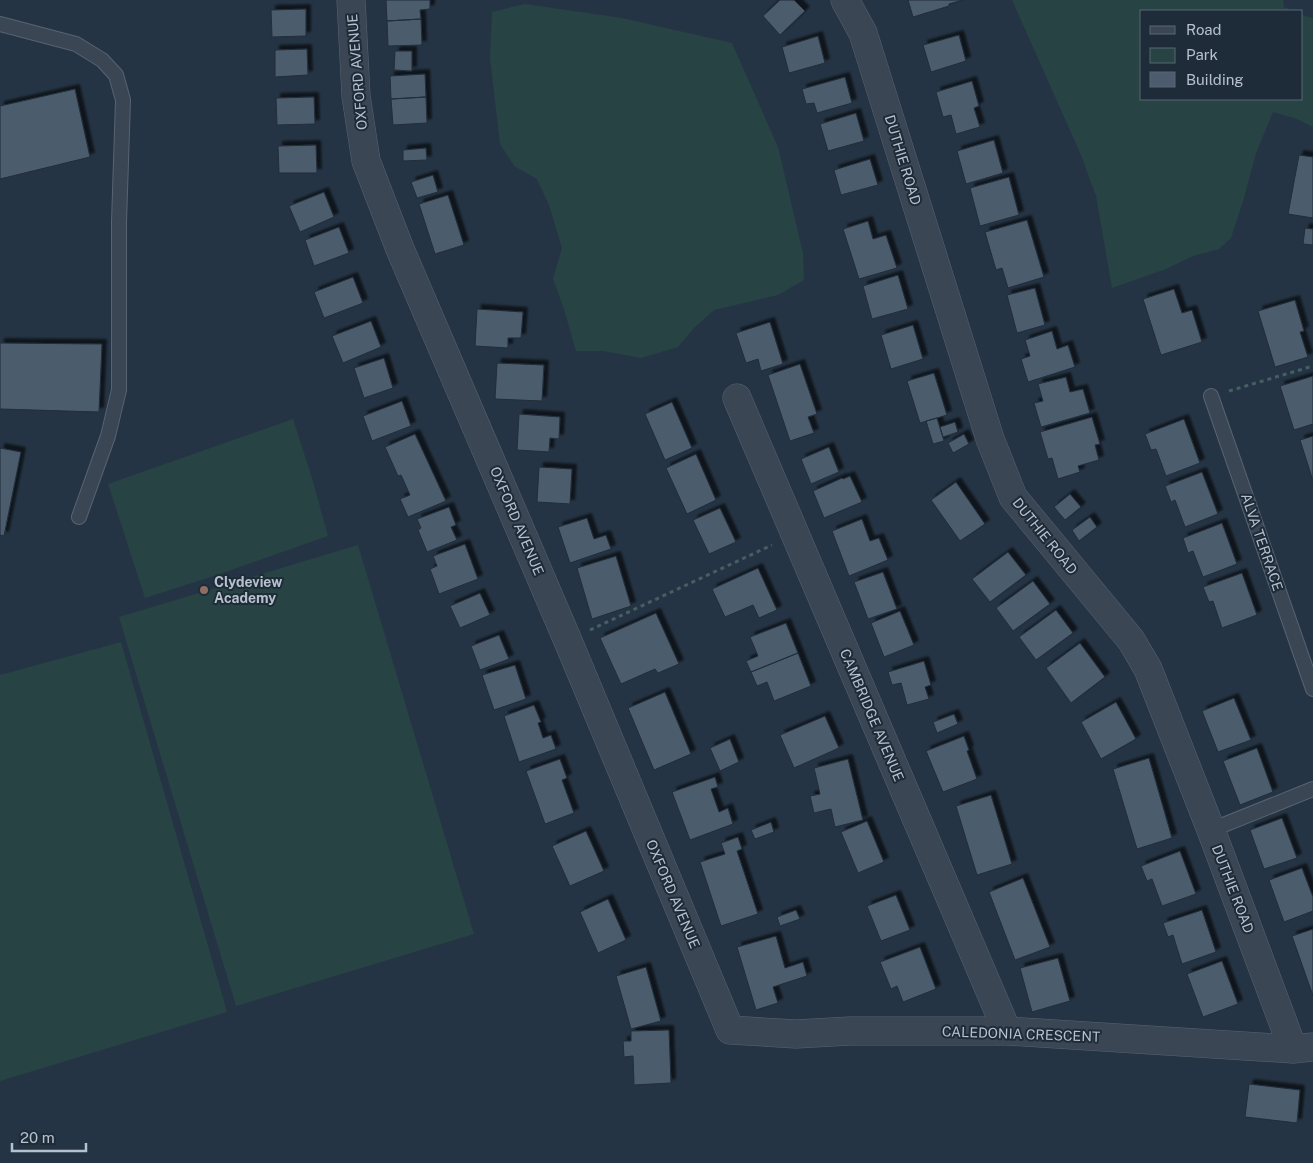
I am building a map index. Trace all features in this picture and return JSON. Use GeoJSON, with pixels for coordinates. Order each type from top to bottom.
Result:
{"type":"FeatureCollection","features":[{"type":"Feature","properties":{"kind":"street","name":"OXFORD AVENUE"},"geometry":{"type":"LineString","coordinates":[[351,0],[356,96],[366,161],[400,249],[568,640],[730,1030]]}},
{"type":"Feature","properties":{"kind":"street","name":"DUTHIE ROAD"},"geometry":{"type":"LineString","coordinates":[[845,0],[863,33],[990,440],[1013,497],[1131,640],[1148,669],[1211,830],[1303,1048]]}},
{"type":"Feature","properties":{"kind":"street","name":"CAMBRIDGE AVENUE"},"geometry":{"type":"LineString","coordinates":[[737,398],[1007,1031]]}},
{"type":"Feature","properties":{"kind":"street","name":"CALEDONIA CRESCENT"},"geometry":{"type":"LineString","coordinates":[[730,1030],[796,1034],[850,1031],[1007,1031],[1303,1048]]}},
{"type":"Feature","properties":{"kind":"lane"},"geometry":{"type":"LineString","coordinates":[[0,24],[76,44],[102,60],[116,75],[124,100],[119,222],[119,390],[108,436],[79,517]]}},
{"type":"Feature","properties":{"kind":"lane","name":"ALVA TERRACE"},"geometry":{"type":"LineString","coordinates":[[1211,396],[1313,689]]}},
{"type":"Feature","properties":{"kind":"lane"},"geometry":{"type":"LineString","coordinates":[[1211,830],[1313,789]]}},
{"type":"Feature","properties":{"kind":"path"},"geometry":{"type":"LineString","coordinates":[[1211,396],[1313,366]]}},
{"type":"Feature","properties":{"kind":"path"},"geometry":{"type":"LineString","coordinates":[[568,640],[795,534]]}},
{"type":"Feature","properties":{"kind":"green space"},"geometry":{"type":"Polygon","coordinates":[[[1012,0],[1283,0],[1284,7],[1292,10],[1140,10],[1140,100],[1303,100],[1303,15],[1313,18],[1313,127],[1297,119],[1273,112],[1256,153],[1231,238],[1219,249],[1193,256],[1166,269],[1112,288],[1096,196],[1081,155],[1012,0]]]}},
{"type":"Feature","properties":{"kind":"green space"},"geometry":{"type":"Polygon","coordinates":[[[525,4],[622,18],[732,43],[778,147],[803,253],[804,280],[778,295],[714,310],[694,328],[678,347],[641,358],[603,351],[576,351],[553,279],[562,248],[549,205],[537,179],[514,166],[500,144],[490,58],[492,12],[525,4]]]}},
{"type":"Feature","properties":{"kind":"green space"},"geometry":{"type":"Polygon","coordinates":[[[293,419],[328,536],[145,598],[108,484],[293,419]]]}},
{"type":"Feature","properties":{"kind":"green space"},"geometry":{"type":"Polygon","coordinates":[[[358,545],[474,934],[236,1006],[119,617],[358,545]]]}},
{"type":"Feature","properties":{"kind":"green space"},"geometry":{"type":"Polygon","coordinates":[[[121,642],[227,1012],[0,1081],[0,675],[121,642]]]}},
{"type":"Feature","properties":{"kind":"building"},"geometry":{"type":"Polygon","coordinates":[[[386,0],[430,0],[430,9],[420,10],[421,19],[387,21],[386,0]]]}},
{"type":"Feature","properties":{"kind":"building"},"geometry":{"type":"Polygon","coordinates":[[[780,0],[794,0],[805,11],[780,35],[763,16],[780,0]]]}},
{"type":"Feature","properties":{"kind":"building"},"geometry":{"type":"Polygon","coordinates":[[[908,0],[963,0],[913,17],[908,0]]]}},
{"type":"Feature","properties":{"kind":"building"},"geometry":{"type":"Polygon","coordinates":[[[306,9],[306,36],[272,37],[271,10],[306,9]]]}},
{"type":"Feature","properties":{"kind":"building"},"geometry":{"type":"Polygon","coordinates":[[[421,19],[422,45],[388,46],[387,21],[421,19]]]}},
{"type":"Feature","properties":{"kind":"building"},"geometry":{"type":"Polygon","coordinates":[[[959,35],[966,61],[931,72],[923,45],[959,35]]]}},
{"type":"Feature","properties":{"kind":"building"},"geometry":{"type":"Polygon","coordinates":[[[818,36],[825,63],[789,73],[782,47],[818,36]]]}},
{"type":"Feature","properties":{"kind":"building"},"geometry":{"type":"Polygon","coordinates":[[[307,49],[308,75],[275,77],[275,50],[307,49]]]}},
{"type":"Feature","properties":{"kind":"building"},"geometry":{"type":"Polygon","coordinates":[[[395,51],[412,51],[412,71],[394,70],[395,51]]]}},
{"type":"Feature","properties":{"kind":"building"},"geometry":{"type":"Polygon","coordinates":[[[425,74],[426,97],[391,99],[390,76],[425,74]]]}},
{"type":"Feature","properties":{"kind":"building"},"geometry":{"type":"Polygon","coordinates":[[[845,77],[852,103],[817,113],[814,103],[806,104],[802,89],[845,77]]]}},
{"type":"Feature","properties":{"kind":"building"},"geometry":{"type":"Polygon","coordinates":[[[972,81],[979,106],[974,108],[980,127],[956,134],[951,115],[943,117],[936,92],[972,81]]]}},
{"type":"Feature","properties":{"kind":"building"},"geometry":{"type":"Polygon","coordinates":[[[75,89],[90,157],[0,179],[0,106],[75,89]]]}},
{"type":"Feature","properties":{"kind":"building"},"geometry":{"type":"Polygon","coordinates":[[[314,97],[315,124],[277,125],[276,98],[314,97]]]}},
{"type":"Feature","properties":{"kind":"building"},"geometry":{"type":"Polygon","coordinates":[[[426,97],[427,123],[393,125],[391,99],[426,97]]]}},
{"type":"Feature","properties":{"kind":"building"},"geometry":{"type":"Polygon","coordinates":[[[856,113],[864,141],[828,151],[820,124],[856,113]]]}},
{"type":"Feature","properties":{"kind":"building"},"geometry":{"type":"Polygon","coordinates":[[[994,140],[1003,173],[966,184],[957,151],[994,140]]]}},
{"type":"Feature","properties":{"kind":"building"},"geometry":{"type":"Polygon","coordinates":[[[316,145],[317,173],[279,173],[278,146],[316,145]]]}},
{"type":"Feature","properties":{"kind":"building"},"geometry":{"type":"Polygon","coordinates":[[[426,148],[427,160],[403,161],[403,150],[426,148]]]}},
{"type":"Feature","properties":{"kind":"building"},"geometry":{"type":"Polygon","coordinates":[[[1299,155],[1313,157],[1313,218],[1288,214],[1299,155]]]}},
{"type":"Feature","properties":{"kind":"building"},"geometry":{"type":"Polygon","coordinates":[[[870,159],[878,185],[841,195],[834,170],[870,159]]]}},
{"type":"Feature","properties":{"kind":"building"},"geometry":{"type":"Polygon","coordinates":[[[433,175],[438,192],[417,198],[411,182],[433,175]]]}},
{"type":"Feature","properties":{"kind":"building"},"geometry":{"type":"Polygon","coordinates":[[[1009,177],[1019,215],[980,226],[970,188],[1009,177]]]}},
{"type":"Feature","properties":{"kind":"building"},"geometry":{"type":"Polygon","coordinates":[[[324,192],[334,217],[300,232],[289,206],[324,192]]]}},
{"type":"Feature","properties":{"kind":"building"},"geometry":{"type":"Polygon","coordinates":[[[448,195],[464,245],[435,254],[419,204],[448,195]]]}},
{"type":"Feature","properties":{"kind":"building"},"geometry":{"type":"Polygon","coordinates":[[[1027,220],[1044,277],[1008,288],[1002,268],[996,270],[985,232],[1027,220]]]}},
{"type":"Feature","properties":{"kind":"building"},"geometry":{"type":"Polygon","coordinates":[[[868,221],[873,239],[886,235],[897,268],[859,279],[843,229],[868,221]]]}},
{"type":"Feature","properties":{"kind":"building"},"geometry":{"type":"Polygon","coordinates":[[[339,227],[349,253],[314,266],[305,240],[339,227]]]}},
{"type":"Feature","properties":{"kind":"building"},"geometry":{"type":"Polygon","coordinates":[[[1305,228],[1313,229],[1313,245],[1303,244],[1305,228]]]}},
{"type":"Feature","properties":{"kind":"building"},"geometry":{"type":"Polygon","coordinates":[[[898,275],[908,309],[872,319],[863,286],[898,275]]]}},
{"type":"Feature","properties":{"kind":"building"},"geometry":{"type":"Polygon","coordinates":[[[353,277],[363,303],[324,318],[314,292],[353,277]]]}},
{"type":"Feature","properties":{"kind":"building"},"geometry":{"type":"Polygon","coordinates":[[[1035,288],[1045,325],[1017,333],[1007,295],[1035,288]]]}},
{"type":"Feature","properties":{"kind":"building"},"geometry":{"type":"Polygon","coordinates":[[[1174,289],[1182,313],[1192,310],[1202,342],[1161,355],[1143,299],[1174,289]]]}},
{"type":"Feature","properties":{"kind":"building"},"geometry":{"type":"Polygon","coordinates":[[[1295,300],[1304,331],[1300,332],[1308,357],[1275,367],[1258,311],[1295,300]]]}},
{"type":"Feature","properties":{"kind":"building"},"geometry":{"type":"Polygon","coordinates":[[[477,309],[523,312],[521,338],[508,338],[508,348],[475,346],[477,309]]]}},
{"type":"Feature","properties":{"kind":"building"},"geometry":{"type":"Polygon","coordinates":[[[371,321],[381,347],[343,363],[332,336],[371,321]]]}},
{"type":"Feature","properties":{"kind":"building"},"geometry":{"type":"Polygon","coordinates":[[[770,322],[783,364],[761,371],[758,359],[746,363],[736,333],[770,322]]]}},
{"type":"Feature","properties":{"kind":"building"},"geometry":{"type":"Polygon","coordinates":[[[913,325],[923,359],[891,369],[881,335],[913,325]]]}},
{"type":"Feature","properties":{"kind":"building"},"geometry":{"type":"Polygon","coordinates":[[[1052,331],[1057,349],[1068,345],[1075,367],[1028,382],[1021,359],[1030,356],[1025,340],[1052,331]]]}},
{"type":"Feature","properties":{"kind":"building"},"geometry":{"type":"Polygon","coordinates":[[[0,343],[102,344],[99,412],[0,409],[0,343]]]}},
{"type":"Feature","properties":{"kind":"building"},"geometry":{"type":"Polygon","coordinates":[[[384,358],[393,388],[364,398],[354,368],[384,358]]]}},
{"type":"Feature","properties":{"kind":"building"},"geometry":{"type":"Polygon","coordinates":[[[497,363],[544,365],[542,401],[495,399],[497,363]]]}},
{"type":"Feature","properties":{"kind":"building"},"geometry":{"type":"Polygon","coordinates":[[[800,364],[817,414],[808,417],[814,433],[790,441],[768,375],[800,364]]]}},
{"type":"Feature","properties":{"kind":"building"},"geometry":{"type":"Polygon","coordinates":[[[934,373],[947,415],[920,423],[907,381],[934,373]]]}},
{"type":"Feature","properties":{"kind":"building"},"geometry":{"type":"Polygon","coordinates":[[[1313,376],[1313,424],[1294,430],[1280,386],[1313,376]]]}},
{"type":"Feature","properties":{"kind":"building"},"geometry":{"type":"Polygon","coordinates":[[[1066,377],[1070,392],[1083,389],[1090,413],[1041,427],[1034,403],[1043,401],[1038,384],[1066,377]]]}},
{"type":"Feature","properties":{"kind":"building"},"geometry":{"type":"Polygon","coordinates":[[[402,401],[411,426],[372,441],[363,416],[402,401]]]}},
{"type":"Feature","properties":{"kind":"building"},"geometry":{"type":"Polygon","coordinates":[[[672,402],[692,448],[665,460],[645,414],[672,402]]]}},
{"type":"Feature","properties":{"kind":"building"},"geometry":{"type":"Polygon","coordinates":[[[519,414],[560,417],[559,439],[550,438],[549,452],[517,450],[519,414]]]}},
{"type":"Feature","properties":{"kind":"building"},"geometry":{"type":"Polygon","coordinates":[[[1092,417],[1100,444],[1095,445],[1099,460],[1078,466],[1080,472],[1058,479],[1052,458],[1048,459],[1040,432],[1092,417]]]}},
{"type":"Feature","properties":{"kind":"building"},"geometry":{"type":"Polygon","coordinates":[[[937,418],[944,441],[933,444],[926,421],[937,418]]]}},
{"type":"Feature","properties":{"kind":"building"},"geometry":{"type":"Polygon","coordinates":[[[1184,419],[1200,463],[1166,476],[1156,449],[1151,450],[1145,434],[1184,419]]]}},
{"type":"Feature","properties":{"kind":"building"},"geometry":{"type":"Polygon","coordinates":[[[955,422],[958,432],[943,437],[940,427],[955,422]]]}},
{"type":"Feature","properties":{"kind":"building"},"geometry":{"type":"Polygon","coordinates":[[[415,434],[446,501],[408,517],[400,499],[410,495],[401,475],[398,476],[385,447],[415,434]]]}},
{"type":"Feature","properties":{"kind":"building"},"geometry":{"type":"Polygon","coordinates":[[[964,434],[969,444],[953,453],[948,443],[964,434]]]}},
{"type":"Feature","properties":{"kind":"building"},"geometry":{"type":"Polygon","coordinates":[[[1313,436],[1313,481],[1300,440],[1313,436]]]}},
{"type":"Feature","properties":{"kind":"building"},"geometry":{"type":"Polygon","coordinates":[[[829,447],[839,472],[811,484],[801,459],[829,447]]]}},
{"type":"Feature","properties":{"kind":"building"},"geometry":{"type":"Polygon","coordinates":[[[0,448],[21,452],[4,536],[0,535],[0,448]]]}},
{"type":"Feature","properties":{"kind":"building"},"geometry":{"type":"Polygon","coordinates":[[[696,454],[716,500],[687,514],[666,468],[696,454]]]}},
{"type":"Feature","properties":{"kind":"building"},"geometry":{"type":"Polygon","coordinates":[[[539,467],[572,469],[570,504],[537,502],[539,467]]]}},
{"type":"Feature","properties":{"kind":"building"},"geometry":{"type":"Polygon","coordinates":[[[1202,472],[1218,514],[1185,527],[1175,500],[1171,502],[1165,486],[1202,472]]]}},
{"type":"Feature","properties":{"kind":"building"},"geometry":{"type":"Polygon","coordinates":[[[850,476],[862,502],[824,518],[813,491],[850,476]]]}},
{"type":"Feature","properties":{"kind":"building"},"geometry":{"type":"Polygon","coordinates":[[[956,482],[985,524],[960,541],[931,500],[956,482]]]}},
{"type":"Feature","properties":{"kind":"building"},"geometry":{"type":"Polygon","coordinates":[[[1070,494],[1081,507],[1065,520],[1054,507],[1070,494]]]}},
{"type":"Feature","properties":{"kind":"building"},"geometry":{"type":"Polygon","coordinates":[[[449,507],[456,525],[451,527],[457,540],[427,552],[418,530],[421,528],[417,519],[449,507]]]}},
{"type":"Feature","properties":{"kind":"building"},"geometry":{"type":"Polygon","coordinates":[[[720,508],[736,542],[709,554],[693,520],[720,508]]]}},
{"type":"Feature","properties":{"kind":"building"},"geometry":{"type":"Polygon","coordinates":[[[1090,517],[1097,527],[1079,541],[1072,530],[1090,517]]]}},
{"type":"Feature","properties":{"kind":"building"},"geometry":{"type":"Polygon","coordinates":[[[587,518],[594,539],[606,535],[611,549],[570,563],[558,527],[587,518]]]}},
{"type":"Feature","properties":{"kind":"building"},"geometry":{"type":"Polygon","coordinates":[[[862,519],[870,541],[879,538],[888,560],[849,576],[832,531],[862,519]]]}},
{"type":"Feature","properties":{"kind":"building"},"geometry":{"type":"Polygon","coordinates":[[[1222,523],[1237,564],[1203,577],[1193,551],[1188,553],[1183,538],[1222,523]]]}},
{"type":"Feature","properties":{"kind":"building"},"geometry":{"type":"Polygon","coordinates":[[[465,544],[478,579],[439,594],[430,569],[437,566],[433,556],[465,544]]]}},
{"type":"Feature","properties":{"kind":"building"},"geometry":{"type":"Polygon","coordinates":[[[1008,552],[1026,575],[990,602],[972,579],[1008,552]]]}},
{"type":"Feature","properties":{"kind":"building"},"geometry":{"type":"Polygon","coordinates":[[[616,556],[631,606],[592,619],[577,568],[616,556]]]}},
{"type":"Feature","properties":{"kind":"building"},"geometry":{"type":"Polygon","coordinates":[[[758,568],[777,610],[759,618],[753,605],[725,617],[712,589],[758,568]]]}},
{"type":"Feature","properties":{"kind":"building"},"geometry":{"type":"Polygon","coordinates":[[[883,572],[897,609],[868,619],[854,582],[883,572]]]}},
{"type":"Feature","properties":{"kind":"building"},"geometry":{"type":"Polygon","coordinates":[[[1242,573],[1257,615],[1222,628],[1213,601],[1209,602],[1203,587],[1242,573]]]}},
{"type":"Feature","properties":{"kind":"building"},"geometry":{"type":"Polygon","coordinates":[[[1033,581],[1050,604],[1013,631],[996,608],[1033,581]]]}},
{"type":"Feature","properties":{"kind":"building"},"geometry":{"type":"Polygon","coordinates":[[[480,593],[490,615],[460,628],[450,606],[480,593]]]}},
{"type":"Feature","properties":{"kind":"building"},"geometry":{"type":"Polygon","coordinates":[[[1056,610],[1073,633],[1036,660],[1019,637],[1056,610]]]}},
{"type":"Feature","properties":{"kind":"building"},"geometry":{"type":"Polygon","coordinates":[[[900,611],[914,645],[884,657],[871,623],[900,611]]]}},
{"type":"Feature","properties":{"kind":"building"},"geometry":{"type":"Polygon","coordinates":[[[656,613],[679,664],[658,673],[655,669],[621,684],[600,638],[656,613]]]}},
{"type":"Feature","properties":{"kind":"building"},"geometry":{"type":"Polygon","coordinates":[[[786,623],[798,653],[751,672],[746,661],[758,656],[750,637],[786,623]]]}},
{"type":"Feature","properties":{"kind":"building"},"geometry":{"type":"Polygon","coordinates":[[[499,635],[509,659],[480,670],[471,646],[499,635]]]}},
{"type":"Feature","properties":{"kind":"building"},"geometry":{"type":"Polygon","coordinates":[[[1080,643],[1105,677],[1071,703],[1046,668],[1080,643]]]}},
{"type":"Feature","properties":{"kind":"building"},"geometry":{"type":"Polygon","coordinates":[[[798,653],[811,686],[774,701],[767,682],[757,686],[751,672],[798,653]]]}},
{"type":"Feature","properties":{"kind":"building"},"geometry":{"type":"Polygon","coordinates":[[[924,661],[931,685],[925,687],[929,699],[907,705],[901,683],[892,685],[888,672],[924,661]]]}},
{"type":"Feature","properties":{"kind":"building"},"geometry":{"type":"Polygon","coordinates":[[[515,665],[526,699],[494,710],[482,675],[515,665]]]}},
{"type":"Feature","properties":{"kind":"building"},"geometry":{"type":"Polygon","coordinates":[[[665,692],[691,754],[654,770],[628,708],[665,692]]]}},
{"type":"Feature","properties":{"kind":"building"},"geometry":{"type":"Polygon","coordinates":[[[1234,698],[1251,740],[1218,752],[1202,711],[1234,698]]]}},
{"type":"Feature","properties":{"kind":"building"},"geometry":{"type":"Polygon","coordinates":[[[1116,702],[1136,739],[1101,759],[1081,722],[1116,702]]]}},
{"type":"Feature","properties":{"kind":"building"},"geometry":{"type":"Polygon","coordinates":[[[534,705],[541,722],[538,723],[543,738],[551,735],[556,749],[519,762],[504,716],[534,705]]]}},
{"type":"Feature","properties":{"kind":"building"},"geometry":{"type":"Polygon","coordinates":[[[954,714],[958,724],[937,733],[933,722],[954,714]]]}},
{"type":"Feature","properties":{"kind":"building"},"geometry":{"type":"Polygon","coordinates":[[[825,716],[839,748],[794,768],[780,735],[825,716]]]}},
{"type":"Feature","properties":{"kind":"building"},"geometry":{"type":"Polygon","coordinates":[[[964,736],[977,779],[943,792],[926,751],[964,736]]]}},
{"type":"Feature","properties":{"kind":"building"},"geometry":{"type":"Polygon","coordinates":[[[730,739],[739,762],[720,771],[710,748],[730,739]]]}},
{"type":"Feature","properties":{"kind":"building"},"geometry":{"type":"Polygon","coordinates":[[[1257,748],[1273,792],[1240,805],[1223,761],[1257,748]]]}},
{"type":"Feature","properties":{"kind":"building"},"geometry":{"type":"Polygon","coordinates":[[[1149,758],[1172,838],[1137,849],[1113,769],[1149,758]]]}},
{"type":"Feature","properties":{"kind":"building"},"geometry":{"type":"Polygon","coordinates":[[[560,759],[567,778],[562,780],[574,813],[545,824],[526,771],[560,759]]]}},
{"type":"Feature","properties":{"kind":"building"},"geometry":{"type":"Polygon","coordinates":[[[848,759],[863,820],[835,827],[831,809],[814,813],[810,796],[820,794],[814,768],[848,759]]]}},
{"type":"Feature","properties":{"kind":"building"},"geometry":{"type":"Polygon","coordinates":[[[715,777],[718,787],[711,789],[719,812],[728,808],[733,824],[690,840],[672,792],[715,777]]]}},
{"type":"Feature","properties":{"kind":"building"},"geometry":{"type":"Polygon","coordinates":[[[991,795],[1012,864],[977,875],[956,806],[991,795]]]}},
{"type":"Feature","properties":{"kind":"building"},"geometry":{"type":"Polygon","coordinates":[[[1282,818],[1297,858],[1264,869],[1250,830],[1282,818]]]}},
{"type":"Feature","properties":{"kind":"building"},"geometry":{"type":"Polygon","coordinates":[[[867,821],[884,862],[858,873],[841,832],[867,821]]]}},
{"type":"Feature","properties":{"kind":"building"},"geometry":{"type":"Polygon","coordinates":[[[771,822],[774,832],[755,839],[751,830],[771,822]]]}},
{"type":"Feature","properties":{"kind":"building"},"geometry":{"type":"Polygon","coordinates":[[[586,831],[604,871],[570,886],[552,846],[586,831]]]}},
{"type":"Feature","properties":{"kind":"building"},"geometry":{"type":"Polygon","coordinates":[[[738,837],[742,849],[737,851],[758,914],[721,926],[700,862],[725,854],[721,843],[738,837]]]}},
{"type":"Feature","properties":{"kind":"building"},"geometry":{"type":"Polygon","coordinates":[[[1180,851],[1196,894],[1162,906],[1152,879],[1147,881],[1141,866],[1180,851]]]}},
{"type":"Feature","properties":{"kind":"building"},"geometry":{"type":"Polygon","coordinates":[[[1302,868],[1313,897],[1313,911],[1284,922],[1269,880],[1302,868]]]}},
{"type":"Feature","properties":{"kind":"building"},"geometry":{"type":"Polygon","coordinates":[[[1023,878],[1050,947],[1015,960],[989,892],[1023,878]]]}},
{"type":"Feature","properties":{"kind":"building"},"geometry":{"type":"Polygon","coordinates":[[[896,895],[910,930],[881,941],[867,906],[896,895]]]}},
{"type":"Feature","properties":{"kind":"building"},"geometry":{"type":"Polygon","coordinates":[[[608,899],[626,940],[598,953],[580,912],[608,899]]]}},
{"type":"Feature","properties":{"kind":"building"},"geometry":{"type":"Polygon","coordinates":[[[796,910],[800,919],[780,926],[777,917],[796,910]]]}},
{"type":"Feature","properties":{"kind":"building"},"geometry":{"type":"Polygon","coordinates":[[[1202,910],[1216,952],[1182,964],[1173,935],[1168,937],[1163,923],[1202,910]]]}},
{"type":"Feature","properties":{"kind":"building"},"geometry":{"type":"Polygon","coordinates":[[[1313,929],[1313,996],[1292,936],[1313,929]]]}},
{"type":"Feature","properties":{"kind":"building"},"geometry":{"type":"Polygon","coordinates":[[[776,936],[785,968],[803,962],[807,976],[773,987],[778,1003],[756,1010],[737,947],[776,936]]]}},
{"type":"Feature","properties":{"kind":"building"},"geometry":{"type":"Polygon","coordinates":[[[920,947],[936,989],[903,1002],[897,986],[891,989],[880,962],[920,947]]]}},
{"type":"Feature","properties":{"kind":"building"},"geometry":{"type":"Polygon","coordinates":[[[1058,958],[1070,1001],[1032,1012],[1020,968],[1058,958]]]}},
{"type":"Feature","properties":{"kind":"building"},"geometry":{"type":"Polygon","coordinates":[[[1222,961],[1238,1004],[1203,1017],[1187,974],[1222,961]]]}},
{"type":"Feature","properties":{"kind":"building"},"geometry":{"type":"Polygon","coordinates":[[[646,967],[661,1021],[631,1029],[616,976],[646,967]]]}},
{"type":"Feature","properties":{"kind":"building"},"geometry":{"type":"Polygon","coordinates":[[[669,1030],[671,1083],[634,1085],[633,1056],[624,1057],[623,1041],[631,1041],[631,1031],[669,1030]]]}},
{"type":"Feature","properties":{"kind":"building"},"geometry":{"type":"Polygon","coordinates":[[[1249,1084],[1300,1090],[1297,1123],[1245,1117],[1249,1084]]]}},
{"type":"Feature","properties":{"kind":"place","name":"Clydeview Academy"},"geometry":{"type":"Point","coordinates":[204,590]}}]}
